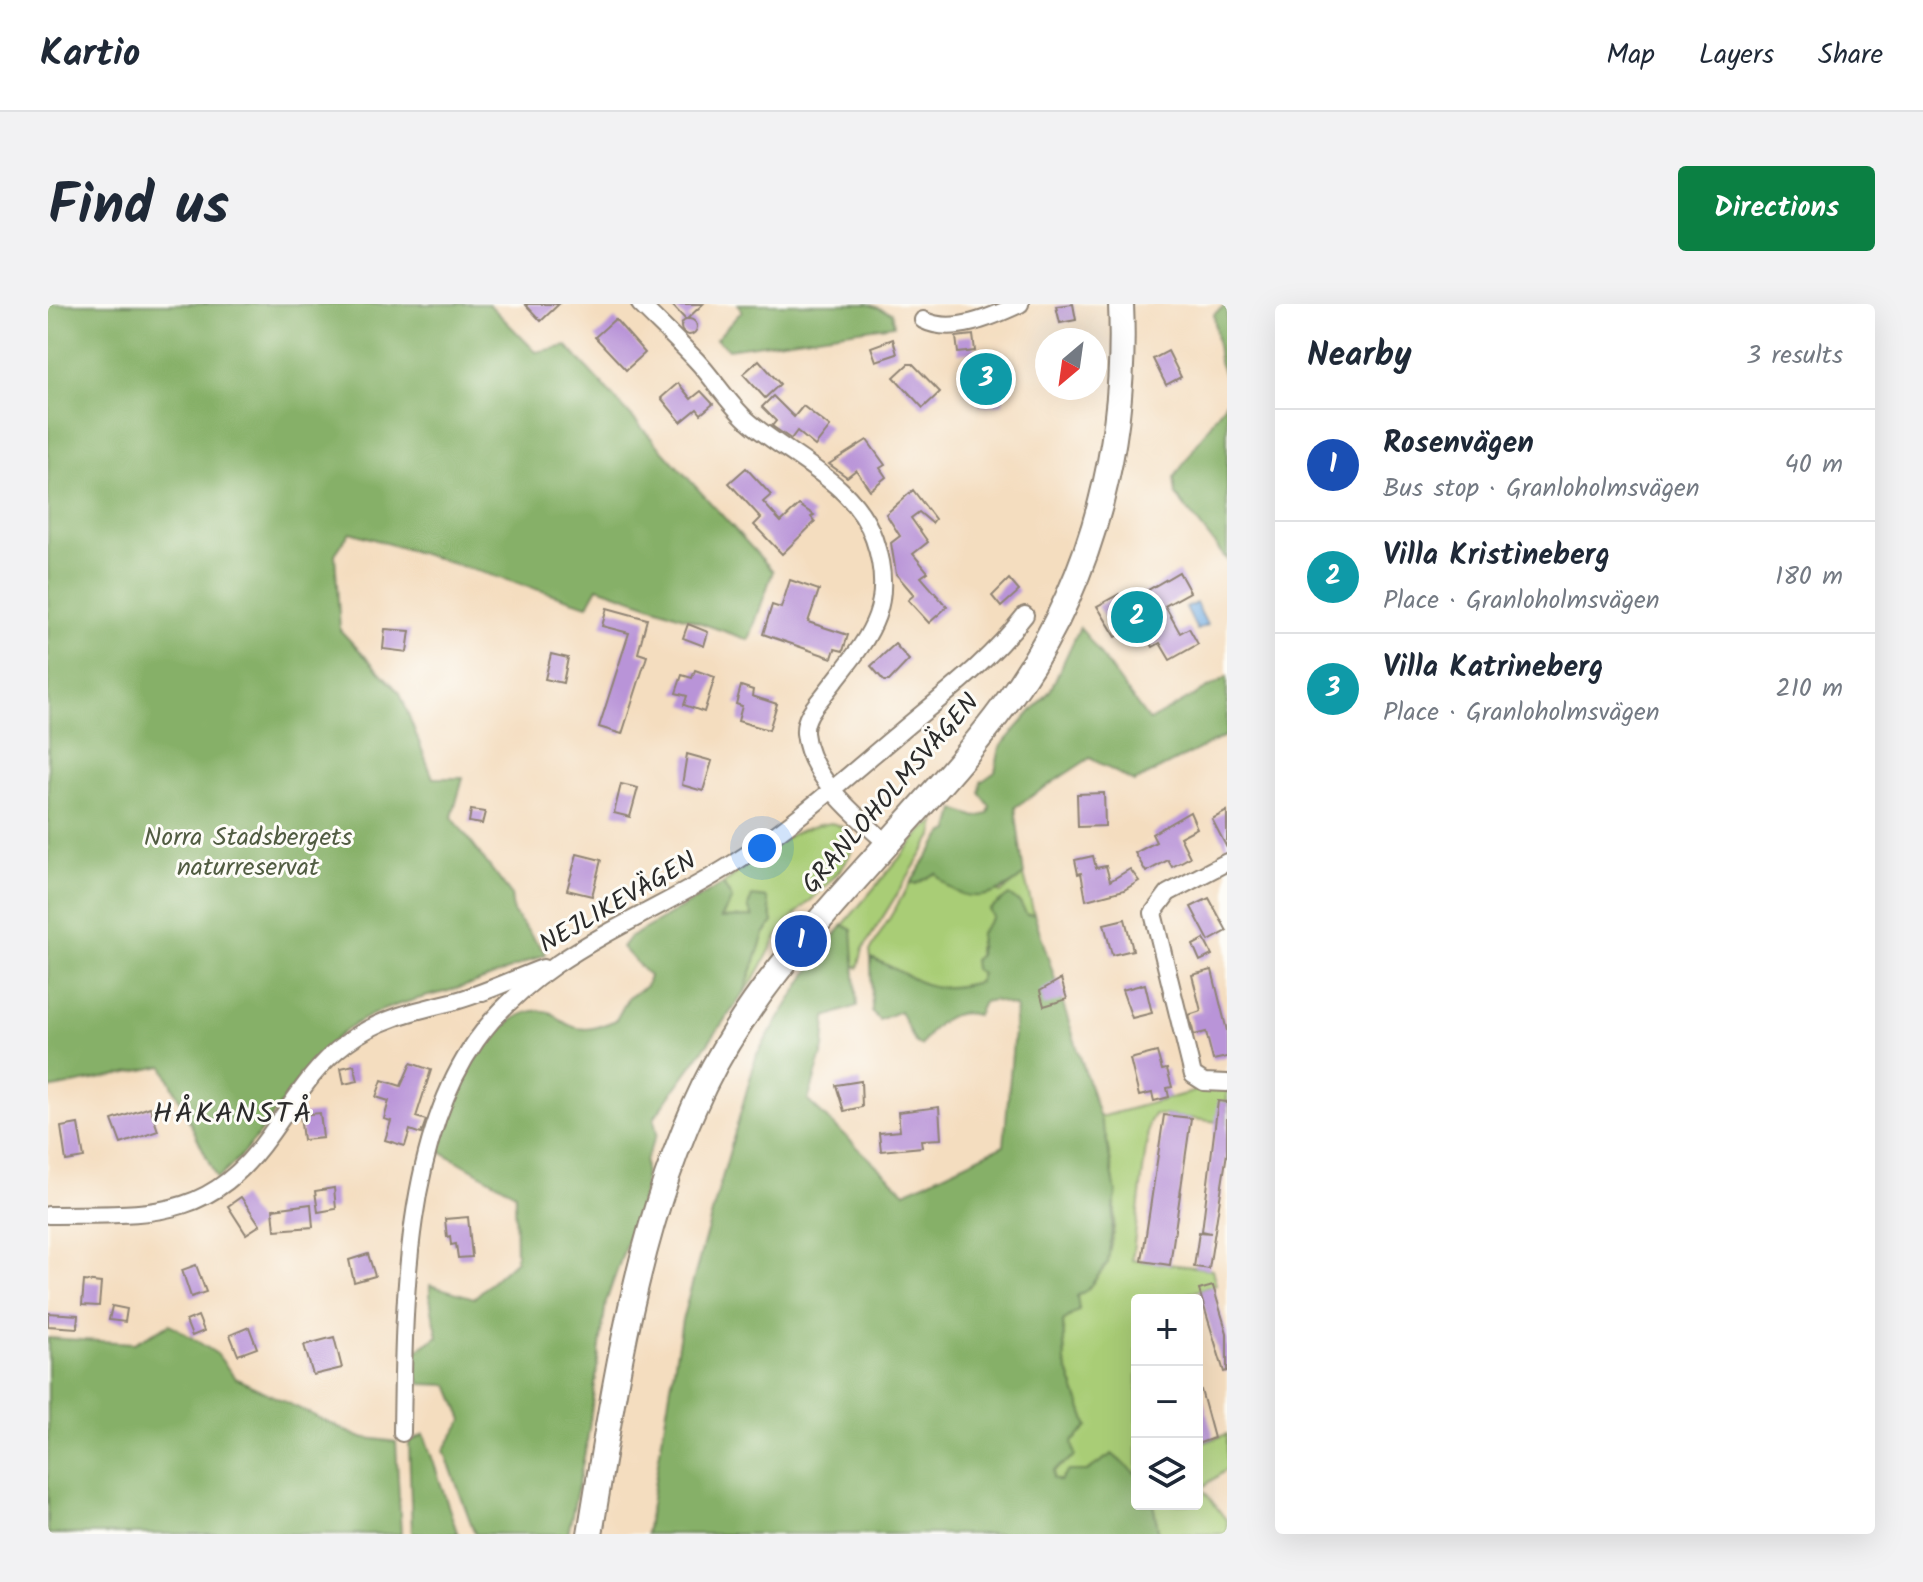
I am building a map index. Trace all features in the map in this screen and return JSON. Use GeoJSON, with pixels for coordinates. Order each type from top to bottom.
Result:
{"type":"FeatureCollection","features":[{"type":"Feature","properties":{"kind":"street"},"geometry":{"type":"LineString","coordinates":[[640,304],[697,360],[745,418],[832,482],[857,509],[873,535],[881,564],[884,593],[878,619],[864,644],[809,713],[805,731],[820,773],[887,843]]}},
{"type":"Feature","properties":{"kind":"street"},"geometry":{"type":"LineString","coordinates":[[923,320],[937,327],[950,326],[994,316],[1020,304]]}},
{"type":"Feature","properties":{"kind":"street","name":"GRANLOHOLMSVÄGEN"},"geometry":{"type":"LineString","coordinates":[[590,1534],[637,1286],[673,1162],[704,1085],[743,1020],[790,953],[990,725],[1042,649],[1075,581],[1097,521],[1112,452],[1120,391],[1121,304]]}},
{"type":"Feature","properties":{"kind":"street","name":"NEJLIKEVÄGEN"},"geometry":{"type":"LineString","coordinates":[[402,1433],[411,1235],[417,1197],[438,1119],[475,1042],[503,1009],[555,963],[737,861],[833,788],[994,655],[1025,615]]}},
{"type":"Feature","properties":{"kind":"street"},"geometry":{"type":"LineString","coordinates":[[1227,862],[1168,893],[1153,913],[1193,1075],[1204,1082],[1227,1083]]}},
{"type":"Feature","properties":{"kind":"street"},"geometry":{"type":"LineString","coordinates":[[48,1215],[167,1212],[188,1205],[244,1167],[320,1066],[344,1044],[374,1025],[453,1001],[555,963]]}},
{"type":"Feature","properties":{"kind":"green space","name":"Norra Stadsbergets naturreservat"},"geometry":{"type":"Polygon","coordinates":[[[48,304],[489,304],[536,352],[567,346],[773,571],[749,640],[598,587],[588,605],[350,532],[335,554],[340,630],[400,693],[433,778],[463,778],[452,817],[511,895],[513,912],[546,954],[478,982],[386,1009],[352,1026],[320,1054],[249,1146],[217,1179],[163,1066],[48,1089],[48,304]]]}},
{"type":"Feature","properties":{"kind":"green space"},"geometry":{"type":"Polygon","coordinates":[[[738,304],[868,304],[892,313],[894,325],[728,349],[716,339],[742,311],[738,304]]]}},
{"type":"Feature","properties":{"kind":"green space"},"geometry":{"type":"Polygon","coordinates":[[[1227,304],[1227,382],[1219,362],[1214,314],[1227,304]]]}},
{"type":"Feature","properties":{"kind":"green space"},"geometry":{"type":"Polygon","coordinates":[[[1227,400],[1227,560],[1176,495],[1174,478],[1227,400]]]}},
{"type":"Feature","properties":{"kind":"green space"},"geometry":{"type":"Polygon","coordinates":[[[1080,627],[1149,721],[1227,677],[1227,735],[1134,782],[1090,758],[1015,807],[1024,875],[1002,889],[990,894],[967,896],[956,892],[936,873],[916,884],[911,882],[943,834],[950,831],[955,809],[976,817],[988,814],[990,806],[980,793],[981,782],[995,772],[1000,747],[1050,691],[1080,627]]]}},
{"type":"Feature","properties":{"kind":"green space"},"geometry":{"type":"Polygon","coordinates":[[[936,822],[933,836],[863,949],[858,968],[853,964],[852,930],[843,925],[923,830],[936,822]]]}},
{"type":"Feature","properties":{"kind":"green space"},"geometry":{"type":"Polygon","coordinates":[[[831,823],[848,831],[853,843],[849,857],[824,888],[786,924],[744,993],[764,934],[773,922],[754,917],[720,918],[732,899],[723,884],[787,837],[831,823]]]}},
{"type":"Feature","properties":{"kind":"green space"},"geometry":{"type":"Polygon","coordinates":[[[937,872],[1001,893],[1024,875],[1034,914],[1027,915],[1020,903],[987,926],[979,940],[978,982],[944,988],[932,986],[871,958],[870,951],[911,882],[916,884],[937,872]]]}},
{"type":"Feature","properties":{"kind":"green space"},"geometry":{"type":"Polygon","coordinates":[[[723,884],[732,899],[721,918],[753,917],[748,907],[752,896],[767,898],[773,922],[764,934],[744,993],[654,1118],[657,1134],[645,1161],[644,1193],[606,1302],[587,1442],[568,1534],[475,1534],[444,1450],[463,1420],[449,1385],[421,1384],[414,1371],[414,1352],[438,1336],[430,1285],[474,1298],[516,1260],[515,1193],[436,1149],[450,1102],[476,1057],[518,1016],[534,1011],[549,1012],[571,1026],[583,1029],[616,1020],[628,998],[646,986],[649,976],[622,947],[629,938],[723,884]]]}},
{"type":"Feature","properties":{"kind":"green space"},"geometry":{"type":"Polygon","coordinates":[[[1009,895],[1020,903],[1027,915],[1034,914],[1106,1137],[1116,1193],[1108,1263],[1087,1290],[1077,1296],[1079,1310],[1063,1321],[1065,1362],[1088,1427],[1072,1442],[1075,1456],[1054,1470],[1053,1478],[1060,1481],[1068,1471],[1087,1471],[1112,1454],[1131,1470],[1131,1510],[1154,1510],[1159,1534],[646,1534],[682,1320],[757,1054],[812,966],[843,925],[852,930],[857,1006],[826,1017],[824,1048],[808,1101],[905,1192],[1004,1145],[1016,1007],[993,1000],[983,1002],[977,1015],[959,1014],[943,1020],[921,1046],[915,1042],[900,1011],[879,1020],[872,1012],[871,958],[933,986],[978,982],[981,973],[974,969],[973,960],[979,955],[980,933],[993,917],[989,910],[1009,895]]]}},
{"type":"Feature","properties":{"kind":"green space"},"geometry":{"type":"Polygon","coordinates":[[[1227,1087],[1227,1123],[1154,1114],[1149,1123],[1132,1260],[1212,1269],[1216,1285],[1187,1294],[1131,1294],[1131,1470],[1112,1454],[1087,1471],[1069,1471],[1060,1481],[1053,1479],[1054,1471],[1068,1460],[1072,1442],[1088,1427],[1065,1362],[1063,1321],[1079,1310],[1076,1296],[1093,1282],[1105,1263],[1112,1239],[1115,1214],[1111,1162],[1097,1118],[1203,1089],[1227,1087]]]}},
{"type":"Feature","properties":{"kind":"green space"},"geometry":{"type":"Polygon","coordinates":[[[170,1324],[217,1354],[235,1378],[359,1437],[396,1442],[401,1534],[48,1534],[48,1338],[134,1343],[170,1324]]]}},
{"type":"Feature","properties":{"kind":"green space"},"geometry":{"type":"Polygon","coordinates":[[[424,1434],[458,1534],[412,1534],[409,1442],[424,1434]]]}},
{"type":"Feature","properties":{"kind":"green space"},"geometry":{"type":"Polygon","coordinates":[[[1227,1434],[1227,1469],[1203,1487],[1203,1443],[1227,1434]]]}},
{"type":"Feature","properties":{"kind":"green space"},"geometry":{"type":"Polygon","coordinates":[[[1203,1489],[1227,1521],[1227,1534],[1159,1534],[1154,1510],[1203,1510],[1203,1489]]]}},
{"type":"Feature","properties":{"kind":"water"},"geometry":{"type":"Polygon","coordinates":[[[1196,603],[1207,625],[1197,630],[1186,608],[1196,603]]]}},
{"type":"Feature","properties":{"kind":"building"},"geometry":{"type":"Polygon","coordinates":[[[525,304],[559,304],[541,321],[525,304]]]}},
{"type":"Feature","properties":{"kind":"building"},"geometry":{"type":"Polygon","coordinates":[[[671,304],[703,304],[686,320],[671,304]]]}},
{"type":"Feature","properties":{"kind":"building"},"geometry":{"type":"Polygon","coordinates":[[[1073,304],[1076,320],[1060,323],[1056,306],[1073,304]]]}},
{"type":"Feature","properties":{"kind":"building"},"geometry":{"type":"Polygon","coordinates":[[[615,319],[645,353],[626,370],[595,337],[615,319]]]}},
{"type":"Feature","properties":{"kind":"building"},"geometry":{"type":"Polygon","coordinates":[[[689,319],[695,321],[695,333],[689,335],[683,333],[681,327],[683,321],[689,319]]]}},
{"type":"Feature","properties":{"kind":"building"},"geometry":{"type":"Polygon","coordinates":[[[973,335],[975,351],[958,353],[956,337],[973,335]]]}},
{"type":"Feature","properties":{"kind":"building"},"geometry":{"type":"Polygon","coordinates":[[[893,339],[897,354],[876,361],[871,347],[893,339]]]}},
{"type":"Feature","properties":{"kind":"building"},"geometry":{"type":"Polygon","coordinates":[[[1168,351],[1181,377],[1166,385],[1153,359],[1168,351]]]}},
{"type":"Feature","properties":{"kind":"building"},"geometry":{"type":"Polygon","coordinates":[[[759,360],[780,384],[765,398],[743,374],[759,360]]]}},
{"type":"Feature","properties":{"kind":"building"},"geometry":{"type":"Polygon","coordinates":[[[908,364],[913,364],[940,392],[923,408],[894,377],[908,364]]]}},
{"type":"Feature","properties":{"kind":"building"},"geometry":{"type":"Polygon","coordinates":[[[1000,368],[1003,404],[980,406],[978,388],[972,388],[970,371],[1000,368]]]}},
{"type":"Feature","properties":{"kind":"building"},"geometry":{"type":"Polygon","coordinates":[[[678,383],[691,399],[701,391],[713,404],[701,414],[697,409],[681,422],[661,398],[678,383]]]}},
{"type":"Feature","properties":{"kind":"building"},"geometry":{"type":"Polygon","coordinates":[[[773,396],[794,417],[803,406],[830,427],[815,446],[797,431],[791,439],[772,426],[776,421],[762,407],[773,396]]]}},
{"type":"Feature","properties":{"kind":"building"},"geometry":{"type":"Polygon","coordinates":[[[867,440],[885,465],[880,468],[886,477],[870,490],[856,470],[847,477],[829,464],[867,440]]]}},
{"type":"Feature","properties":{"kind":"building"},"geometry":{"type":"Polygon","coordinates":[[[746,468],[771,495],[763,502],[781,522],[799,505],[814,515],[811,517],[815,522],[782,554],[754,525],[761,518],[729,483],[746,468]]]}},
{"type":"Feature","properties":{"kind":"building"},"geometry":{"type":"Polygon","coordinates":[[[913,490],[935,519],[932,523],[919,512],[911,518],[928,542],[913,554],[928,572],[921,577],[947,607],[929,623],[908,600],[914,595],[896,574],[891,543],[900,536],[886,514],[913,490]]]}},
{"type":"Feature","properties":{"kind":"building"},"geometry":{"type":"Polygon","coordinates":[[[1179,572],[1190,592],[1165,606],[1180,633],[1189,628],[1198,644],[1170,660],[1160,643],[1153,647],[1139,624],[1116,637],[1097,606],[1119,594],[1124,604],[1179,572]]]}},
{"type":"Feature","properties":{"kind":"building"},"geometry":{"type":"Polygon","coordinates":[[[1009,579],[1019,591],[1001,607],[992,596],[1009,579]]]}},
{"type":"Feature","properties":{"kind":"building"},"geometry":{"type":"Polygon","coordinates":[[[790,580],[819,590],[808,622],[848,635],[843,651],[835,649],[832,658],[763,634],[772,605],[781,608],[790,580]]]}},
{"type":"Feature","properties":{"kind":"building"},"geometry":{"type":"Polygon","coordinates":[[[607,608],[647,619],[638,653],[647,656],[622,734],[599,727],[629,633],[602,626],[607,608]]]}},
{"type":"Feature","properties":{"kind":"building"},"geometry":{"type":"Polygon","coordinates":[[[688,624],[708,632],[704,646],[683,638],[688,624]]]}},
{"type":"Feature","properties":{"kind":"building"},"geometry":{"type":"Polygon","coordinates":[[[385,629],[410,631],[407,652],[383,649],[385,629]]]}},
{"type":"Feature","properties":{"kind":"building"},"geometry":{"type":"Polygon","coordinates":[[[895,644],[909,660],[889,681],[884,681],[871,666],[895,644]]]}},
{"type":"Feature","properties":{"kind":"building"},"geometry":{"type":"Polygon","coordinates":[[[551,654],[568,658],[563,683],[545,679],[551,654]]]}},
{"type":"Feature","properties":{"kind":"building"},"geometry":{"type":"Polygon","coordinates":[[[695,670],[715,677],[704,712],[684,705],[687,696],[676,693],[682,675],[692,678],[695,670]]]}},
{"type":"Feature","properties":{"kind":"building"},"geometry":{"type":"Polygon","coordinates":[[[741,686],[753,690],[752,696],[777,704],[769,730],[738,721],[742,706],[736,704],[741,686]]]}},
{"type":"Feature","properties":{"kind":"building"},"geometry":{"type":"Polygon","coordinates":[[[687,754],[712,761],[703,791],[682,785],[687,754]]]}},
{"type":"Feature","properties":{"kind":"building"},"geometry":{"type":"Polygon","coordinates":[[[621,784],[638,788],[630,817],[614,813],[621,784]]]}},
{"type":"Feature","properties":{"kind":"building"},"geometry":{"type":"Polygon","coordinates":[[[1104,793],[1105,826],[1078,827],[1077,794],[1104,793]]]}},
{"type":"Feature","properties":{"kind":"building"},"geometry":{"type":"Polygon","coordinates":[[[471,810],[485,812],[482,824],[469,822],[471,810]]]}},
{"type":"Feature","properties":{"kind":"building"},"geometry":{"type":"Polygon","coordinates":[[[1227,811],[1227,848],[1212,819],[1227,811]]]}},
{"type":"Feature","properties":{"kind":"building"},"geometry":{"type":"Polygon","coordinates":[[[1190,812],[1197,828],[1180,837],[1190,857],[1172,867],[1168,860],[1146,872],[1135,853],[1156,842],[1152,834],[1190,812]]]}},
{"type":"Feature","properties":{"kind":"building"},"geometry":{"type":"Polygon","coordinates":[[[577,854],[601,860],[592,896],[567,890],[577,854]]]}},
{"type":"Feature","properties":{"kind":"building"},"geometry":{"type":"Polygon","coordinates":[[[1093,856],[1096,868],[1106,866],[1110,881],[1130,869],[1139,881],[1124,890],[1086,900],[1075,860],[1093,856]]]}},
{"type":"Feature","properties":{"kind":"building"},"geometry":{"type":"Polygon","coordinates":[[[1209,898],[1227,931],[1209,941],[1191,907],[1209,898]]]}},
{"type":"Feature","properties":{"kind":"building"},"geometry":{"type":"Polygon","coordinates":[[[1125,919],[1133,950],[1112,955],[1104,924],[1125,919]]]}},
{"type":"Feature","properties":{"kind":"building"},"geometry":{"type":"Polygon","coordinates":[[[1204,939],[1212,955],[1200,961],[1193,945],[1204,939]]]}},
{"type":"Feature","properties":{"kind":"building"},"geometry":{"type":"Polygon","coordinates":[[[1212,970],[1227,1031],[1227,1057],[1213,1060],[1206,1032],[1194,1035],[1189,1015],[1201,1011],[1192,975],[1212,970]]]}},
{"type":"Feature","properties":{"kind":"building"},"geometry":{"type":"Polygon","coordinates":[[[1061,979],[1067,999],[1044,1006],[1040,991],[1061,979]]]}},
{"type":"Feature","properties":{"kind":"building"},"geometry":{"type":"Polygon","coordinates":[[[1145,984],[1152,1013],[1132,1018],[1122,990],[1145,984]]]}},
{"type":"Feature","properties":{"kind":"building"},"geometry":{"type":"Polygon","coordinates":[[[1157,1052],[1162,1070],[1167,1069],[1172,1087],[1167,1088],[1169,1097],[1154,1101],[1152,1093],[1139,1096],[1130,1059],[1157,1052]]]}},
{"type":"Feature","properties":{"kind":"building"},"geometry":{"type":"Polygon","coordinates":[[[411,1063],[431,1070],[416,1117],[426,1120],[421,1134],[410,1130],[405,1146],[385,1140],[391,1121],[384,1119],[389,1101],[376,1097],[382,1080],[401,1086],[411,1063]]]}},
{"type":"Feature","properties":{"kind":"building"},"geometry":{"type":"Polygon","coordinates":[[[354,1065],[358,1081],[344,1084],[341,1068],[354,1065]]]}},
{"type":"Feature","properties":{"kind":"building"},"geometry":{"type":"Polygon","coordinates":[[[861,1081],[862,1107],[844,1111],[836,1085],[861,1081]]]}},
{"type":"Feature","properties":{"kind":"building"},"geometry":{"type":"Polygon","coordinates":[[[1218,1101],[1227,1102],[1227,1153],[1209,1269],[1194,1267],[1199,1232],[1211,1233],[1202,1231],[1218,1101]]]}},
{"type":"Feature","properties":{"kind":"building"},"geometry":{"type":"Polygon","coordinates":[[[150,1107],[158,1131],[121,1144],[112,1120],[150,1107]]]}},
{"type":"Feature","properties":{"kind":"building"},"geometry":{"type":"Polygon","coordinates":[[[939,1107],[941,1139],[921,1140],[922,1147],[881,1151],[879,1133],[900,1131],[898,1112],[939,1107]]]}},
{"type":"Feature","properties":{"kind":"building"},"geometry":{"type":"Polygon","coordinates":[[[320,1113],[323,1138],[303,1140],[300,1115],[320,1113]]]}},
{"type":"Feature","properties":{"kind":"building"},"geometry":{"type":"Polygon","coordinates":[[[1164,1115],[1191,1118],[1170,1265],[1142,1261],[1164,1115]]]}},
{"type":"Feature","properties":{"kind":"building"},"geometry":{"type":"Polygon","coordinates":[[[78,1124],[84,1158],[66,1161],[61,1127],[78,1124]]]}},
{"type":"Feature","properties":{"kind":"building"},"geometry":{"type":"Polygon","coordinates":[[[334,1188],[336,1209],[318,1212],[315,1191],[334,1188]]]}},
{"type":"Feature","properties":{"kind":"building"},"geometry":{"type":"Polygon","coordinates":[[[241,1197],[260,1225],[246,1234],[228,1206],[241,1197]]]}},
{"type":"Feature","properties":{"kind":"building"},"geometry":{"type":"Polygon","coordinates":[[[311,1204],[313,1227],[275,1230],[273,1209],[311,1204]]]}},
{"type":"Feature","properties":{"kind":"building"},"geometry":{"type":"Polygon","coordinates":[[[468,1217],[472,1257],[458,1258],[456,1244],[451,1245],[450,1236],[447,1237],[445,1219],[468,1217]]]}},
{"type":"Feature","properties":{"kind":"building"},"geometry":{"type":"Polygon","coordinates":[[[368,1254],[375,1276],[354,1282],[349,1260],[368,1254]]]}},
{"type":"Feature","properties":{"kind":"building"},"geometry":{"type":"Polygon","coordinates":[[[196,1265],[206,1292],[191,1297],[182,1270],[196,1265]]]}},
{"type":"Feature","properties":{"kind":"building"},"geometry":{"type":"Polygon","coordinates":[[[84,1281],[101,1283],[99,1306],[82,1305],[84,1281]]]}},
{"type":"Feature","properties":{"kind":"building"},"geometry":{"type":"Polygon","coordinates":[[[1213,1286],[1227,1333],[1227,1371],[1224,1372],[1203,1294],[1199,1290],[1213,1286]]]}},
{"type":"Feature","properties":{"kind":"building"},"geometry":{"type":"Polygon","coordinates":[[[112,1306],[127,1309],[125,1322],[109,1320],[112,1306]]]}},
{"type":"Feature","properties":{"kind":"building"},"geometry":{"type":"Polygon","coordinates":[[[48,1313],[78,1315],[77,1328],[48,1326],[48,1313]]]}},
{"type":"Feature","properties":{"kind":"building"},"geometry":{"type":"Polygon","coordinates":[[[198,1316],[204,1331],[192,1336],[186,1321],[198,1316]]]}},
{"type":"Feature","properties":{"kind":"building"},"geometry":{"type":"Polygon","coordinates":[[[249,1327],[257,1348],[238,1355],[230,1335],[249,1327]]]}},
{"type":"Feature","properties":{"kind":"building"},"geometry":{"type":"Polygon","coordinates":[[[334,1337],[342,1368],[313,1375],[304,1345],[334,1337]]]}},
{"type":"Feature","properties":{"kind":"building"},"geometry":{"type":"Polygon","coordinates":[[[1203,1397],[1214,1438],[1203,1442],[1203,1397]]]}},
{"type":"Feature","properties":{"kind":"place","name":"Villa Katrineberg"},"geometry":{"type":"Point","coordinates":[986,379]}},
{"type":"Feature","properties":{"kind":"place","name":"Villa Kristineberg"},"geometry":{"type":"Point","coordinates":[1137,617]}},
{"type":"Feature","properties":{"kind":"place","name":"Rosenvägen"},"geometry":{"type":"Point","coordinates":[801,941]}},
{"type":"Feature","properties":{"kind":"district","name":"HÅKANSTÅ"},"geometry":{"type":"Point","coordinates":[233,1115]}}]}
